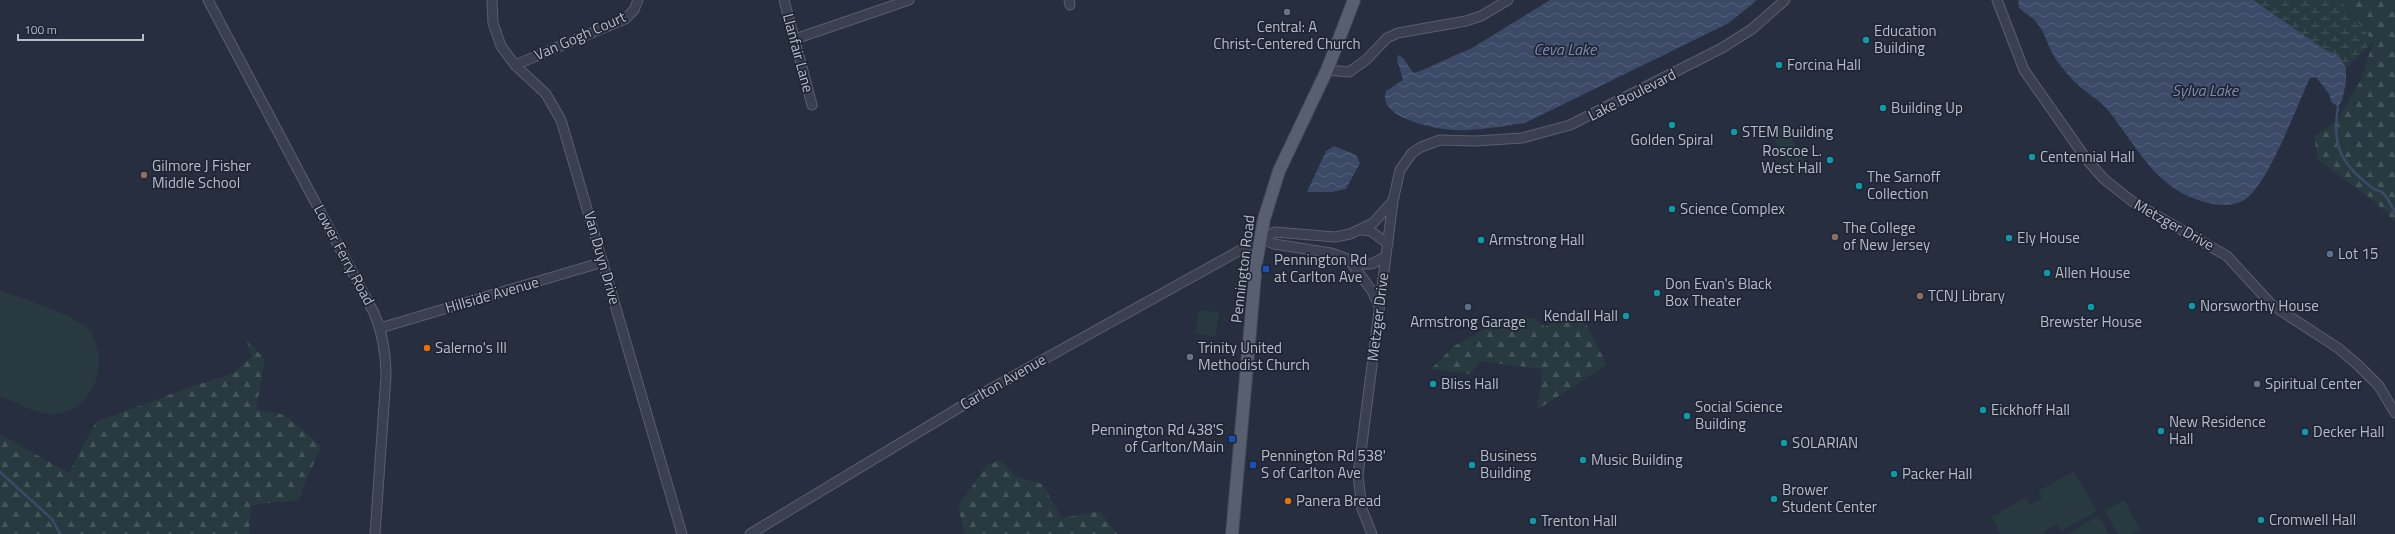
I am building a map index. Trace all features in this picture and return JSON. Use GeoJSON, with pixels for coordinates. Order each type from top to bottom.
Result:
{"type":"FeatureCollection","features":[{"type":"Feature","properties":{"kind":"main road","name":"Pennington Road"},"geometry":{"type":"LineString","coordinates":[[1233,533],[1256,264],[1268,203],[1279,171],[1327,70],[1354,0]]}},
{"type":"Feature","properties":{"kind":"street","name":"Lower Ferry Road"},"geometry":{"type":"LineString","coordinates":[[208,0],[374,313],[380,328],[386,359],[386,376],[375,534]]}},
{"type":"Feature","properties":{"kind":"street","name":"Van Duyn Drive"},"geometry":{"type":"LineString","coordinates":[[492,0],[493,23],[501,46],[515,65],[546,94],[562,120],[682,534]]}},
{"type":"Feature","properties":{"kind":"street","name":"Van Gogh Court"},"geometry":{"type":"LineString","coordinates":[[515,65],[625,19],[634,10],[638,0]]}},
{"type":"Feature","properties":{"kind":"street","name":"Llanfair Lane"},"geometry":{"type":"LineString","coordinates":[[784,0],[812,105]]}},
{"type":"Feature","properties":{"kind":"street"},"geometry":{"type":"LineString","coordinates":[[794,39],[909,0]]}},
{"type":"Feature","properties":{"kind":"street"},"geometry":{"type":"LineString","coordinates":[[1327,70],[1349,72],[1366,60],[1387,38],[1398,33],[1466,21],[1481,16],[1508,0]]}},
{"type":"Feature","properties":{"kind":"street","name":"Lake Boulevard"},"geometry":{"type":"LineString","coordinates":[[1461,141],[1522,138],[1545,133],[1583,120],[1722,48],[1752,29],[1785,0]]}},
{"type":"Feature","properties":{"kind":"street","name":"Metzger Drive"},"geometry":{"type":"LineString","coordinates":[[1997,0],[2024,70],[2100,175],[2133,202],[2227,256],[2272,305],[2338,348],[2358,365],[2379,386],[2395,413]]}},
{"type":"Feature","properties":{"kind":"street","name":"Metzger Drive"},"geometry":{"type":"LineString","coordinates":[[1372,534],[1362,509],[1358,475],[1386,256],[1400,170],[1412,153],[1431,142],[1440,140],[1461,141]]}},
{"type":"Feature","properties":{"kind":"street","name":"Carlton Avenue"},"geometry":{"type":"LineString","coordinates":[[750,534],[985,392],[1261,239],[1280,232],[1335,238],[1361,230],[1381,216],[1394,201]]}},
{"type":"Feature","properties":{"kind":"street"},"geometry":{"type":"LineString","coordinates":[[1361,230],[1371,231],[1388,244]]}},
{"type":"Feature","properties":{"kind":"street"},"geometry":{"type":"LineString","coordinates":[[1261,239],[1274,244],[1331,252],[1350,261],[1372,264],[1386,256]]}},
{"type":"Feature","properties":{"kind":"street"},"geometry":{"type":"LineString","coordinates":[[1350,261],[1372,291],[1379,307]]}},
{"type":"Feature","properties":{"kind":"street","name":"Hillside Avenue"},"geometry":{"type":"LineString","coordinates":[[380,328],[604,262]]}},
{"type":"Feature","properties":{"kind":"green space"},"geometry":{"type":"Polygon","coordinates":[[[2253,0],[2341,0],[2373,42],[2346,68],[2339,56],[2324,49],[2253,0]]]}},
{"type":"Feature","properties":{"kind":"green space"},"geometry":{"type":"Polygon","coordinates":[[[2341,0],[2395,0],[2395,222],[2374,201],[2318,160],[2314,136],[2337,121],[2361,80],[2373,42],[2341,0]]]}},
{"type":"Feature","properties":{"kind":"green space"},"geometry":{"type":"Polygon","coordinates":[[[1785,126],[1808,169],[1796,177],[1770,133],[1785,126]]]}},
{"type":"Feature","properties":{"kind":"green space"},"geometry":{"type":"Polygon","coordinates":[[[0,290],[72,318],[92,333],[97,346],[99,358],[96,381],[84,400],[75,407],[64,412],[52,414],[38,412],[0,396],[0,290]]]}},
{"type":"Feature","properties":{"kind":"green space"},"geometry":{"type":"Polygon","coordinates":[[[1578,309],[1607,365],[1537,410],[1543,369],[1479,361],[1471,374],[1431,369],[1454,346],[1506,317],[1534,318],[1545,327],[1578,309]]]}},
{"type":"Feature","properties":{"kind":"green space"},"geometry":{"type":"Polygon","coordinates":[[[1198,310],[1219,312],[1216,336],[1196,334],[1198,310]]]}},
{"type":"Feature","properties":{"kind":"green space"},"geometry":{"type":"Polygon","coordinates":[[[246,338],[265,360],[256,409],[285,415],[321,446],[298,500],[251,505],[249,534],[0,534],[0,434],[69,473],[96,422],[193,386],[234,373],[252,356],[246,338]]]}},
{"type":"Feature","properties":{"kind":"green space"},"geometry":{"type":"Polygon","coordinates":[[[1001,460],[1015,476],[1042,484],[1062,518],[1100,511],[1117,534],[965,534],[958,506],[987,465],[1001,460]]]}},
{"type":"Feature","properties":{"kind":"green space"},"geometry":{"type":"Polygon","coordinates":[[[2074,471],[2097,511],[2061,531],[2057,524],[2044,531],[2046,534],[2001,534],[1991,517],[2025,498],[2030,505],[2042,498],[2038,491],[2074,471]]]}},
{"type":"Feature","properties":{"kind":"green space"},"geometry":{"type":"Polygon","coordinates":[[[2124,500],[2140,529],[2131,534],[2118,534],[2105,511],[2124,500]]]}},
{"type":"Feature","properties":{"kind":"green space"},"geometry":{"type":"Polygon","coordinates":[[[2099,516],[2109,534],[2067,534],[2099,516]]]}},
{"type":"Feature","properties":{"kind":"water","name":"Ceva Lake"},"geometry":{"type":"Polygon","coordinates":[[[1550,0],[1757,0],[1729,23],[1525,123],[1472,130],[1446,129],[1410,120],[1398,115],[1390,108],[1385,100],[1386,91],[1403,80],[1397,59],[1398,55],[1405,60],[1414,73],[1420,71],[1472,48],[1550,0]]]}},
{"type":"Feature","properties":{"kind":"water","name":"Sylva Lake"},"geometry":{"type":"Polygon","coordinates":[[[2018,0],[2253,0],[2324,49],[2339,56],[2346,68],[2346,82],[2342,101],[2338,106],[2332,103],[2329,94],[2316,77],[2310,78],[2272,162],[2263,179],[2253,192],[2244,200],[2236,203],[2218,205],[2209,203],[2190,197],[2175,189],[2161,178],[2139,153],[2107,109],[2077,84],[2056,60],[2037,23],[2019,8],[2018,0]]]}},
{"type":"Feature","properties":{"kind":"water"},"geometry":{"type":"Polygon","coordinates":[[[1334,146],[1356,155],[1360,163],[1346,189],[1332,192],[1307,192],[1326,151],[1334,146]]]}},
{"type":"Feature","properties":{"kind":"waterway"},"geometry":{"type":"LineString","coordinates":[[2338,106],[2336,131],[2340,151],[2351,169],[2371,187],[2383,193],[2395,212]]}},
{"type":"Feature","properties":{"kind":"waterway"},"geometry":{"type":"LineString","coordinates":[[0,472],[52,519],[60,534]]}},
{"type":"Feature","properties":{"kind":"place","name":"Central: A Christ-Centered Church"},"geometry":{"type":"Point","coordinates":[1287,12]}},
{"type":"Feature","properties":{"kind":"place","name":"Education Building"},"geometry":{"type":"Point","coordinates":[1866,40]}},
{"type":"Feature","properties":{"kind":"place","name":"Forcina Hall"},"geometry":{"type":"Point","coordinates":[1779,65]}},
{"type":"Feature","properties":{"kind":"place","name":"Building Up"},"geometry":{"type":"Point","coordinates":[1883,108]}},
{"type":"Feature","properties":{"kind":"place","name":"Golden Spiral"},"geometry":{"type":"Point","coordinates":[1672,125]}},
{"type":"Feature","properties":{"kind":"place","name":"STEM Building"},"geometry":{"type":"Point","coordinates":[1734,132]}},
{"type":"Feature","properties":{"kind":"place","name":"Centennial Hall"},"geometry":{"type":"Point","coordinates":[2032,157]}},
{"type":"Feature","properties":{"kind":"place","name":"Roscoe L. West Hall"},"geometry":{"type":"Point","coordinates":[1830,160]}},
{"type":"Feature","properties":{"kind":"place","name":"Gilmore J Fisher Middle School"},"geometry":{"type":"Point","coordinates":[144,175]}},
{"type":"Feature","properties":{"kind":"place","name":"The Sarnoff Collection"},"geometry":{"type":"Point","coordinates":[1859,186]}},
{"type":"Feature","properties":{"kind":"place","name":"Science Complex"},"geometry":{"type":"Point","coordinates":[1672,209]}},
{"type":"Feature","properties":{"kind":"place","name":"The College of New Jersey"},"geometry":{"type":"Point","coordinates":[1835,237]}},
{"type":"Feature","properties":{"kind":"place","name":"Ely House"},"geometry":{"type":"Point","coordinates":[2009,238]}},
{"type":"Feature","properties":{"kind":"place","name":"Armstrong Hall"},"geometry":{"type":"Point","coordinates":[1481,240]}},
{"type":"Feature","properties":{"kind":"place","name":"Lot 15"},"geometry":{"type":"Point","coordinates":[2330,254]}},
{"type":"Feature","properties":{"kind":"place","name":"Pennington Rd at Carlton Ave"},"geometry":{"type":"Point","coordinates":[1266,269]}},
{"type":"Feature","properties":{"kind":"place","name":"Allen House"},"geometry":{"type":"Point","coordinates":[2047,273]}},
{"type":"Feature","properties":{"kind":"place","name":"Don Evan's Black Box Theater"},"geometry":{"type":"Point","coordinates":[1657,293]}},
{"type":"Feature","properties":{"kind":"place","name":"TCNJ Library"},"geometry":{"type":"Point","coordinates":[1920,296]}},
{"type":"Feature","properties":{"kind":"place","name":"Norsworthy House"},"geometry":{"type":"Point","coordinates":[2192,306]}},
{"type":"Feature","properties":{"kind":"place","name":"Armstrong Garage"},"geometry":{"type":"Point","coordinates":[1468,307]}},
{"type":"Feature","properties":{"kind":"place","name":"Brewster House"},"geometry":{"type":"Point","coordinates":[2091,307]}},
{"type":"Feature","properties":{"kind":"place","name":"Kendall Hall"},"geometry":{"type":"Point","coordinates":[1626,316]}},
{"type":"Feature","properties":{"kind":"place","name":"Salerno's III"},"geometry":{"type":"Point","coordinates":[427,348]}},
{"type":"Feature","properties":{"kind":"place","name":"Trinity United Methodist Church"},"geometry":{"type":"Point","coordinates":[1190,357]}},
{"type":"Feature","properties":{"kind":"place","name":"Bliss Hall"},"geometry":{"type":"Point","coordinates":[1433,384]}},
{"type":"Feature","properties":{"kind":"place","name":"Spiritual Center"},"geometry":{"type":"Point","coordinates":[2257,384]}},
{"type":"Feature","properties":{"kind":"place","name":"Eickhoff Hall"},"geometry":{"type":"Point","coordinates":[1983,410]}},
{"type":"Feature","properties":{"kind":"place","name":"Social Science Building"},"geometry":{"type":"Point","coordinates":[1687,416]}},
{"type":"Feature","properties":{"kind":"place","name":"New Residence Hall"},"geometry":{"type":"Point","coordinates":[2161,431]}},
{"type":"Feature","properties":{"kind":"place","name":"Decker Hall"},"geometry":{"type":"Point","coordinates":[2305,432]}},
{"type":"Feature","properties":{"kind":"place","name":"Pennington Rd 438'S of Carlton/Main"},"geometry":{"type":"Point","coordinates":[1232,439]}},
{"type":"Feature","properties":{"kind":"place","name":"SOLARIAN"},"geometry":{"type":"Point","coordinates":[1784,443]}},
{"type":"Feature","properties":{"kind":"place","name":"Music Building"},"geometry":{"type":"Point","coordinates":[1583,460]}},
{"type":"Feature","properties":{"kind":"place","name":"Pennington Rd 538' S of Carlton Ave"},"geometry":{"type":"Point","coordinates":[1253,465]}},
{"type":"Feature","properties":{"kind":"place","name":"Business Building"},"geometry":{"type":"Point","coordinates":[1472,465]}},
{"type":"Feature","properties":{"kind":"place","name":"Packer Hall"},"geometry":{"type":"Point","coordinates":[1894,474]}},
{"type":"Feature","properties":{"kind":"place","name":"Brower Student Center"},"geometry":{"type":"Point","coordinates":[1774,499]}},
{"type":"Feature","properties":{"kind":"place","name":"Panera Bread"},"geometry":{"type":"Point","coordinates":[1288,501]}},
{"type":"Feature","properties":{"kind":"place","name":"Cromwell Hall"},"geometry":{"type":"Point","coordinates":[2261,520]}},
{"type":"Feature","properties":{"kind":"place","name":"Trenton Hall"},"geometry":{"type":"Point","coordinates":[1533,521]}}]}
